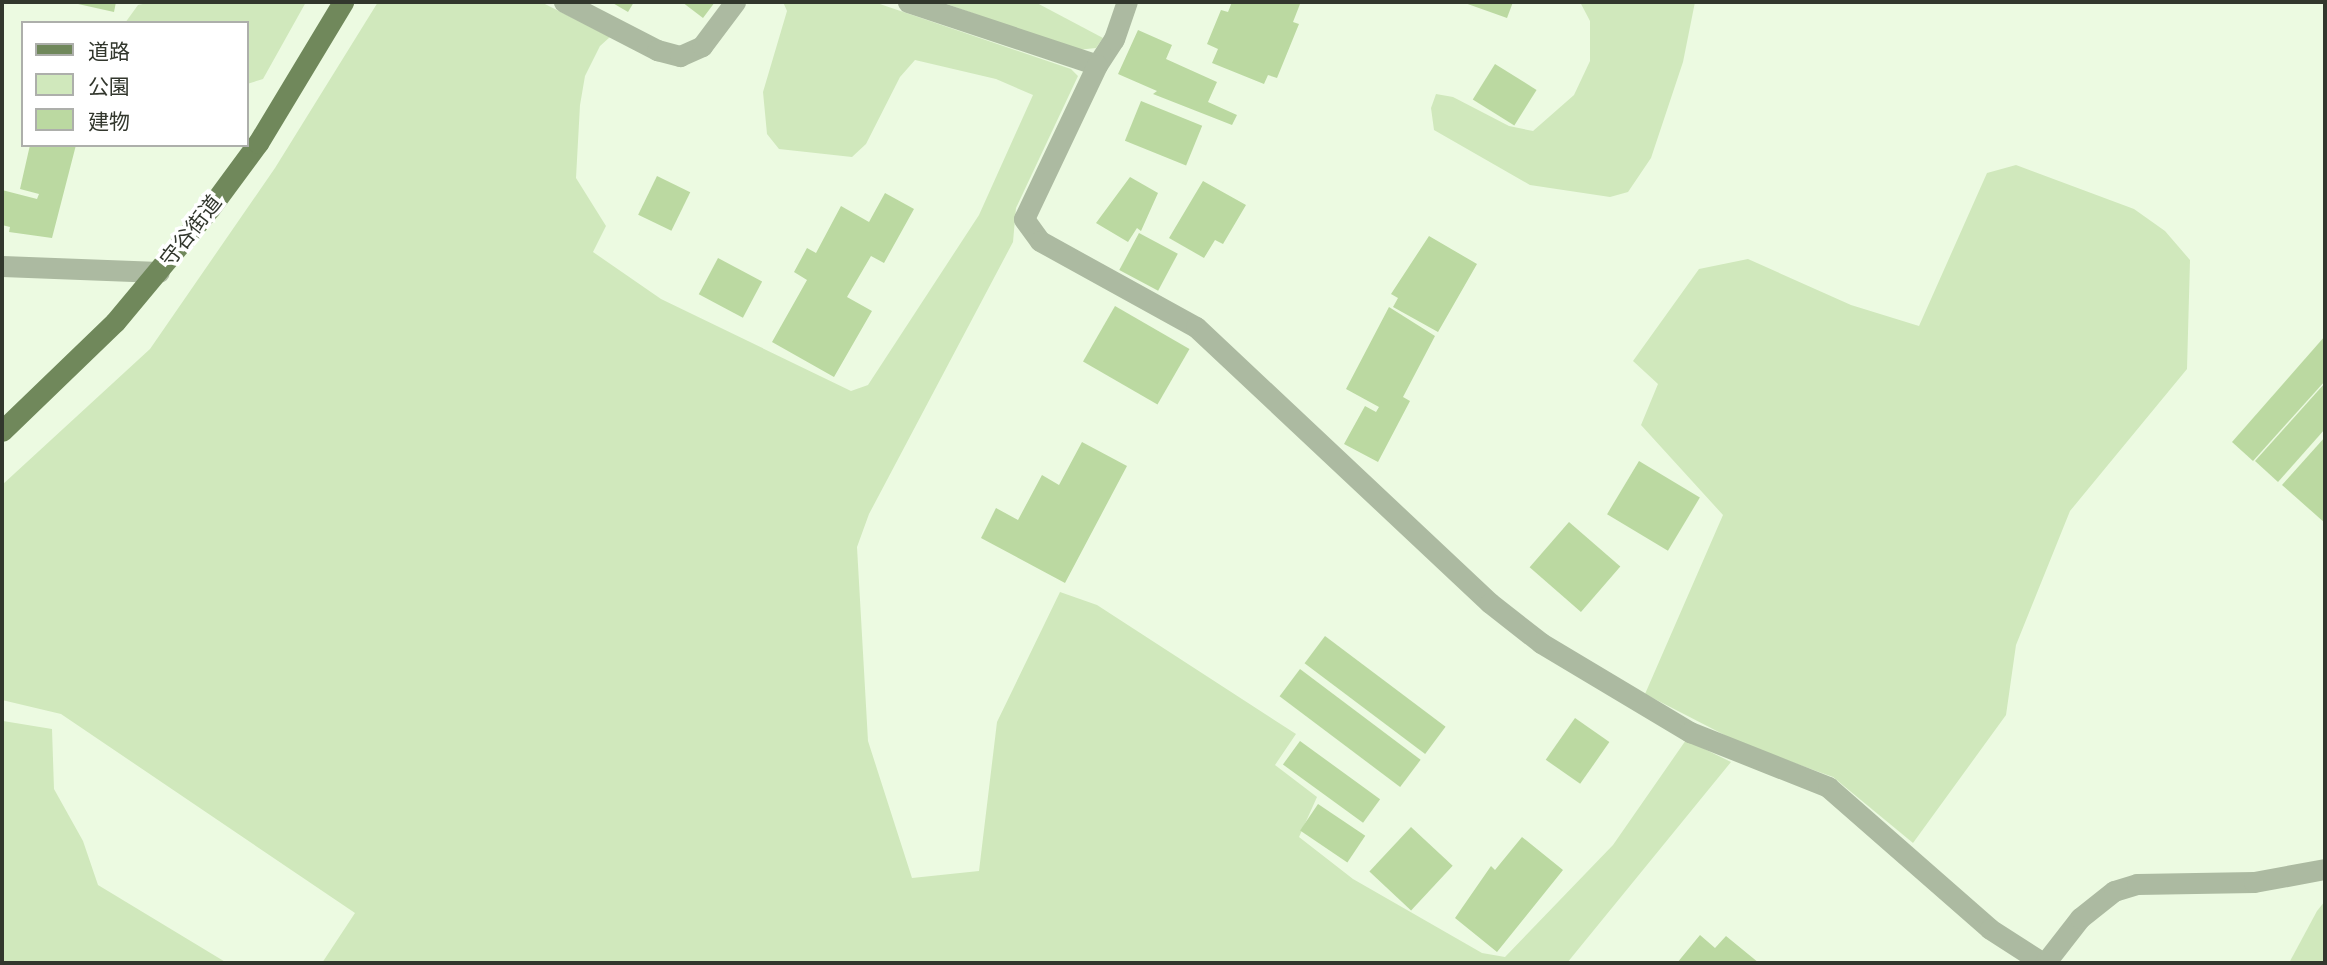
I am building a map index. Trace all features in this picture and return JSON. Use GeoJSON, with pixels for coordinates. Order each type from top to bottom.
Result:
{"type":"FeatureCollection","features":[{"type":"Feature","properties":{"kind":"main road","name":"守谷街道"},"geometry":{"type":"LineString","coordinates":[[2,431],[116,323],[159,272],[258,143],[343,2]]}},
{"type":"Feature","properties":{"kind":"street"},"geometry":{"type":"LineString","coordinates":[[564,2],[657,50],[680,57],[702,46],[735,2]]}},
{"type":"Feature","properties":{"kind":"street"},"geometry":{"type":"LineString","coordinates":[[908,2],[1097,65]]}},
{"type":"Feature","properties":{"kind":"street"},"geometry":{"type":"LineString","coordinates":[[1127,2],[1114,39],[1097,65],[1024,219],[1040,241],[1196,327],[1490,603],[1541,643],[1690,732],[1828,786],[1990,929],[2044,963],[2080,918],[2114,891],[2137,884],[2254,882],[2325,869]]}},
{"type":"Feature","properties":{"kind":"street"},"geometry":{"type":"LineString","coordinates":[[2,266],[159,272]]}},
{"type":"Feature","properties":{"kind":"green space"},"geometry":{"type":"Polygon","coordinates":[[[152,2],[306,2],[263,79],[248,84],[248,21],[126,21],[138,5],[152,2]]]}},
{"type":"Feature","properties":{"kind":"green space"},"geometry":{"type":"Polygon","coordinates":[[[378,2],[541,2],[610,37],[600,46],[585,76],[580,105],[576,178],[606,226],[593,252],[661,299],[851,391],[868,385],[979,215],[1033,95],[996,79],[915,60],[900,77],[866,144],[852,157],[779,149],[767,134],[763,92],[787,11],[783,2],[874,2],[1071,69],[1078,76],[1016,208],[1013,242],[869,514],[857,547],[868,741],[912,878],[979,871],[997,722],[1060,592],[1097,605],[1296,734],[1275,765],[1317,797],[1299,837],[1353,879],[1482,953],[1505,957],[1613,845],[1686,740],[1731,762],[1567,963],[322,963],[355,913],[61,714],[2,700],[2,485],[150,349],[275,168],[378,2]]]}},
{"type":"Feature","properties":{"kind":"green space"},"geometry":{"type":"Polygon","coordinates":[[[941,2],[1035,2],[1103,38],[1096,48],[1077,50],[941,2]]]}},
{"type":"Feature","properties":{"kind":"green space"},"geometry":{"type":"Polygon","coordinates":[[[1580,2],[1695,2],[1683,62],[1651,158],[1628,192],[1610,197],[1530,185],[1434,130],[1431,108],[1436,94],[1453,97],[1509,126],[1533,131],[1574,95],[1590,61],[1590,21],[1580,2]]]}},
{"type":"Feature","properties":{"kind":"green space"},"geometry":{"type":"Polygon","coordinates":[[[2016,165],[2134,209],[2165,231],[2190,260],[2187,369],[2070,511],[2016,645],[2006,715],[1913,843],[1833,777],[1742,744],[1645,694],[1723,515],[1641,425],[1658,384],[1633,361],[1699,269],[1748,259],[1851,305],[1919,326],[1987,173],[2016,165]]]}},
{"type":"Feature","properties":{"kind":"green space"},"geometry":{"type":"Polygon","coordinates":[[[3,721],[52,729],[54,789],[83,841],[98,885],[227,963],[2,963],[3,721]]]}},
{"type":"Feature","properties":{"kind":"green space"},"geometry":{"type":"Polygon","coordinates":[[[2325,901],[2325,963],[2289,963],[2317,911],[2325,901]]]}},
{"type":"Feature","properties":{"kind":"building"},"geometry":{"type":"Polygon","coordinates":[[[69,2],[116,2],[114,12],[69,2]]]}},
{"type":"Feature","properties":{"kind":"building"},"geometry":{"type":"Polygon","coordinates":[[[611,2],[634,2],[628,12],[611,2]]]}},
{"type":"Feature","properties":{"kind":"building"},"geometry":{"type":"Polygon","coordinates":[[[682,2],[715,2],[703,18],[682,2]]]}},
{"type":"Feature","properties":{"kind":"building"},"geometry":{"type":"Polygon","coordinates":[[[1232,2],[1300,4],[1293,22],[1299,24],[1277,78],[1268,75],[1264,84],[1212,63],[1218,49],[1207,44],[1221,10],[1228,12],[1232,2]]]}},
{"type":"Feature","properties":{"kind":"building"},"geometry":{"type":"Polygon","coordinates":[[[1462,2],[1513,2],[1507,18],[1462,2]]]}},
{"type":"Feature","properties":{"kind":"building"},"geometry":{"type":"Polygon","coordinates":[[[1138,30],[1172,45],[1166,59],[1217,82],[1208,102],[1237,115],[1232,125],[1153,94],[1157,91],[1118,74],[1138,30]]]}},
{"type":"Feature","properties":{"kind":"building"},"geometry":{"type":"Polygon","coordinates":[[[1495,64],[1537,90],[1514,126],[1473,100],[1495,64]]]}},
{"type":"Feature","properties":{"kind":"building"},"geometry":{"type":"Polygon","coordinates":[[[1141,101],[1202,126],[1186,166],[1125,141],[1141,101]]]}},
{"type":"Feature","properties":{"kind":"building"},"geometry":{"type":"Polygon","coordinates":[[[30,147],[75,147],[52,238],[9,232],[10,227],[2,225],[2,190],[37,199],[39,194],[20,189],[30,147]]]}},
{"type":"Feature","properties":{"kind":"building"},"geometry":{"type":"Polygon","coordinates":[[[657,176],[690,192],[671,231],[638,215],[657,176]]]}},
{"type":"Feature","properties":{"kind":"building"},"geometry":{"type":"Polygon","coordinates":[[[1130,177],[1158,193],[1141,231],[1137,228],[1128,242],[1096,223],[1130,177]]]}},
{"type":"Feature","properties":{"kind":"building"},"geometry":{"type":"Polygon","coordinates":[[[1203,181],[1246,205],[1223,244],[1215,240],[1204,258],[1169,238],[1203,181]]]}},
{"type":"Feature","properties":{"kind":"building"},"geometry":{"type":"Polygon","coordinates":[[[885,193],[914,209],[884,263],[871,256],[847,297],[872,311],[834,377],[772,342],[807,280],[794,272],[807,248],[816,253],[841,206],[869,222],[885,193]]]}},
{"type":"Feature","properties":{"kind":"building"},"geometry":{"type":"Polygon","coordinates":[[[1139,233],[1178,254],[1158,291],[1119,270],[1139,233]]]}},
{"type":"Feature","properties":{"kind":"building"},"geometry":{"type":"Polygon","coordinates":[[[1429,236],[1477,264],[1438,332],[1393,307],[1398,298],[1391,294],[1429,236]]]}},
{"type":"Feature","properties":{"kind":"building"},"geometry":{"type":"Polygon","coordinates":[[[718,258],[762,281],[743,318],[699,294],[718,258]]]}},
{"type":"Feature","properties":{"kind":"building"},"geometry":{"type":"Polygon","coordinates":[[[1115,306],[1189,349],[1157,404],[1083,361],[1115,306]]]}},
{"type":"Feature","properties":{"kind":"building"},"geometry":{"type":"Polygon","coordinates":[[[1389,307],[1435,336],[1403,397],[1410,401],[1378,462],[1344,444],[1365,406],[1376,412],[1379,407],[1346,389],[1389,307]]]}},
{"type":"Feature","properties":{"kind":"building"},"geometry":{"type":"Polygon","coordinates":[[[2325,336],[2325,381],[2253,461],[2232,442],[2325,336]]]}},
{"type":"Feature","properties":{"kind":"building"},"geometry":{"type":"Polygon","coordinates":[[[2325,383],[2325,429],[2278,482],[2255,461],[2325,383]]]}},
{"type":"Feature","properties":{"kind":"building"},"geometry":{"type":"Polygon","coordinates":[[[2325,437],[2325,523],[2282,485],[2325,437]]]}},
{"type":"Feature","properties":{"kind":"building"},"geometry":{"type":"Polygon","coordinates":[[[1082,442],[1127,466],[1065,583],[981,538],[996,508],[1018,520],[1042,475],[1059,485],[1082,442]]]}},
{"type":"Feature","properties":{"kind":"building"},"geometry":{"type":"Polygon","coordinates":[[[1639,461],[1700,498],[1668,551],[1607,514],[1639,461]]]}},
{"type":"Feature","properties":{"kind":"building"},"geometry":{"type":"Polygon","coordinates":[[[1569,522],[1620,567],[1581,612],[1530,567],[1569,522]]]}},
{"type":"Feature","properties":{"kind":"building"},"geometry":{"type":"Polygon","coordinates":[[[1325,636],[1446,727],[1425,754],[1305,663],[1325,636]]]}},
{"type":"Feature","properties":{"kind":"building"},"geometry":{"type":"Polygon","coordinates":[[[1300,669],[1421,760],[1400,787],[1280,696],[1300,669]]]}},
{"type":"Feature","properties":{"kind":"building"},"geometry":{"type":"Polygon","coordinates":[[[1575,718],[1609,742],[1580,784],[1546,760],[1575,718]]]}},
{"type":"Feature","properties":{"kind":"building"},"geometry":{"type":"Polygon","coordinates":[[[1300,741],[1380,799],[1363,823],[1283,764],[1300,741]]]}},
{"type":"Feature","properties":{"kind":"building"},"geometry":{"type":"Polygon","coordinates":[[[1318,804],[1365,836],[1347,862],[1300,831],[1318,804]]]}},
{"type":"Feature","properties":{"kind":"building"},"geometry":{"type":"Polygon","coordinates":[[[1411,827],[1453,866],[1411,910],[1369,872],[1411,827]]]}},
{"type":"Feature","properties":{"kind":"building"},"geometry":{"type":"Polygon","coordinates":[[[1522,837],[1563,870],[1497,952],[1455,918],[1491,866],[1495,870],[1522,837]]]}},
{"type":"Feature","properties":{"kind":"building"},"geometry":{"type":"Polygon","coordinates":[[[1700,935],[1715,948],[1726,936],[1759,963],[1677,963],[1700,935]]]}}]}
